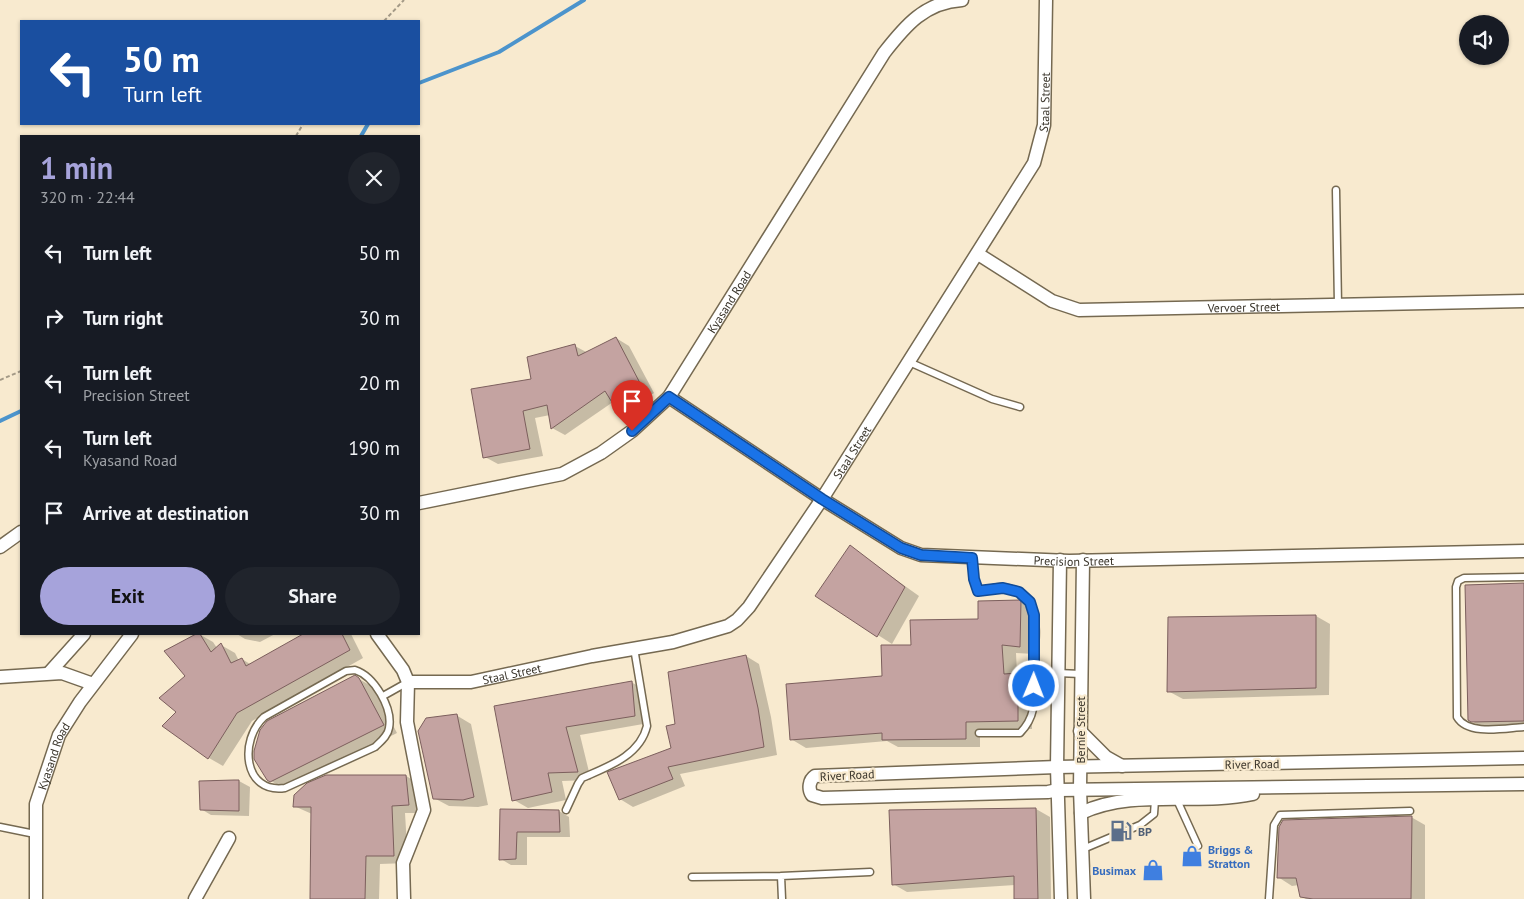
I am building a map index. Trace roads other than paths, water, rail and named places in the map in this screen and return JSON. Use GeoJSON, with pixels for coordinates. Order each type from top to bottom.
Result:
{"type":"FeatureCollection","features":[{"type":"Feature","properties":{"kind":"street","name":"Kyasand Road"},"geometry":{"type":"LineString","coordinates":[[420,503],[562,474],[601,453],[632,431],[669,397],[884,54],[915,17],[931,7],[948,1],[962,0]]}},
{"type":"Feature","properties":{"kind":"street","name":"Staal Street"},"geometry":{"type":"LineString","coordinates":[[408,682],[471,682],[698,635],[737,620],[749,607],[822,499],[1034,163],[1041,142],[1045,104],[1046,0]]}},
{"type":"Feature","properties":{"kind":"street","name":"Vervoer Street"},"geometry":{"type":"LineString","coordinates":[[978,254],[1052,301],[1079,310],[1524,301]]}},
{"type":"Feature","properties":{"kind":"street","name":"Precision Street"},"geometry":{"type":"LineString","coordinates":[[669,397],[822,499],[901,548],[921,555],[1083,560],[1524,551]]}},
{"type":"Feature","properties":{"kind":"street"},"geometry":{"type":"LineString","coordinates":[[0,547],[20,533]]}},
{"type":"Feature","properties":{"kind":"street","name":"Bernie Street"},"geometry":{"type":"LineString","coordinates":[[1060,560],[1058,790],[1061,899]]}},
{"type":"Feature","properties":{"kind":"street","name":"Bernie Street"},"geometry":{"type":"LineString","coordinates":[[1083,560],[1080,789],[1084,899]]}},
{"type":"Feature","properties":{"kind":"street"},"geometry":{"type":"LineString","coordinates":[[49,673],[83,635]]}},
{"type":"Feature","properties":{"kind":"street","name":"Kyasand Road"},"geometry":{"type":"LineString","coordinates":[[36,899],[35,834],[38,794],[59,735],[93,684],[131,635]]}},
{"type":"Feature","properties":{"kind":"street"},"geometry":{"type":"LineString","coordinates":[[378,635],[397,660],[408,682],[407,722],[424,810],[403,863],[404,899]]}},
{"type":"Feature","properties":{"kind":"street"},"geometry":{"type":"LineString","coordinates":[[0,677],[62,673],[93,684]]}},
{"type":"Feature","properties":{"kind":"street"},"geometry":{"type":"LineString","coordinates":[[1080,731],[1106,757],[1123,766]]}},
{"type":"Feature","properties":{"kind":"street","name":"River Road"},"geometry":{"type":"LineString","coordinates":[[1524,758],[1058,767],[815,776],[810,782],[809,787],[812,795],[822,798],[1048,792],[1080,789],[1524,784]]}},
{"type":"Feature","properties":{"kind":"street"},"geometry":{"type":"LineString","coordinates":[[1081,813],[1109,802],[1237,798],[1272,788]]}},
{"type":"Feature","properties":{"kind":"street"},"geometry":{"type":"LineString","coordinates":[[195,899],[229,838]]}},
{"type":"Feature","properties":{"kind":"lane"},"geometry":{"type":"LineString","coordinates":[[1336,190],[1338,305]]}},
{"type":"Feature","properties":{"kind":"lane"},"geometry":{"type":"LineString","coordinates":[[909,362],[997,401],[1020,407]]}},
{"type":"Feature","properties":{"kind":"lane"},"geometry":{"type":"LineString","coordinates":[[972,558],[974,579],[978,591],[1003,588],[1019,592],[1030,602],[1034,615],[1033,714],[1020,733],[979,734]]}},
{"type":"Feature","properties":{"kind":"lane"},"geometry":{"type":"LineString","coordinates":[[1524,577],[1464,578],[1456,587],[1457,717],[1460,722],[1469,728],[1524,727]]}},
{"type":"Feature","properties":{"kind":"lane"},"geometry":{"type":"LineString","coordinates":[[566,810],[582,778],[626,756],[645,733],[647,726],[634,648]]}},
{"type":"Feature","properties":{"kind":"lane"},"geometry":{"type":"LineString","coordinates":[[355,670],[370,678],[383,696],[390,721],[389,730],[375,747],[285,788],[265,787],[257,779],[248,761],[247,751],[255,725],[264,717],[346,671],[355,670]]}},
{"type":"Feature","properties":{"kind":"lane"},"geometry":{"type":"LineString","coordinates":[[1034,672],[1081,674]]}},
{"type":"Feature","properties":{"kind":"lane"},"geometry":{"type":"LineString","coordinates":[[383,696],[408,682]]}},
{"type":"Feature","properties":{"kind":"lane"},"geometry":{"type":"LineString","coordinates":[[1083,849],[1140,825],[1154,814],[1155,800]]}},
{"type":"Feature","properties":{"kind":"lane"},"geometry":{"type":"LineString","coordinates":[[1177,800],[1198,846]]}},
{"type":"Feature","properties":{"kind":"lane"},"geometry":{"type":"LineString","coordinates":[[1269,899],[1274,825],[1280,815],[1410,811]]}},
{"type":"Feature","properties":{"kind":"lane"},"geometry":{"type":"LineString","coordinates":[[0,827],[35,834]]}},
{"type":"Feature","properties":{"kind":"lane"},"geometry":{"type":"LineString","coordinates":[[692,877],[870,872]]}},
{"type":"Feature","properties":{"kind":"lane"},"geometry":{"type":"LineString","coordinates":[[781,876],[782,899]]}},
{"type":"Feature","properties":{"kind":"waterway"},"geometry":{"type":"LineString","coordinates":[[420,83],[499,52],[584,0]]}},
{"type":"Feature","properties":{"kind":"waterway"},"geometry":{"type":"LineString","coordinates":[[362,135],[367,125]]}},
{"type":"Feature","properties":{"kind":"waterway"},"geometry":{"type":"LineString","coordinates":[[0,421],[20,411]]}},
{"type":"Feature","properties":{"kind":"place","name":"BP"},"geometry":{"type":"Point","coordinates":[1121,831]}},
{"type":"Feature","properties":{"kind":"place","name":"Briggs & Stratton"},"geometry":{"type":"Point","coordinates":[1192,856]}},
{"type":"Feature","properties":{"kind":"place","name":"Busimax"},"geometry":{"type":"Point","coordinates":[1153,870]}}]}
